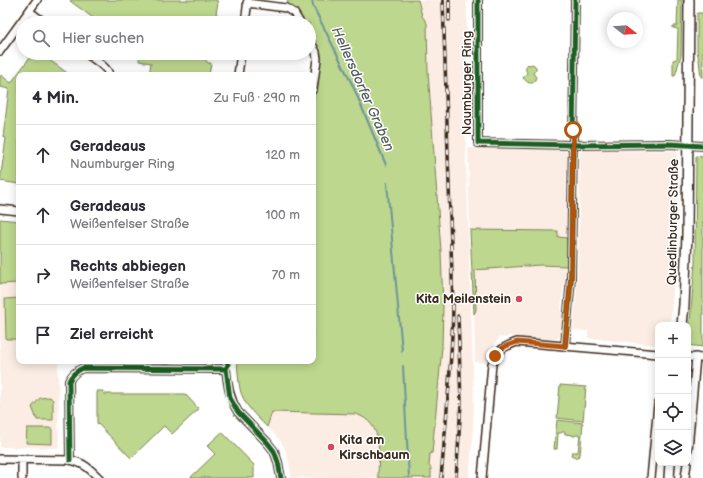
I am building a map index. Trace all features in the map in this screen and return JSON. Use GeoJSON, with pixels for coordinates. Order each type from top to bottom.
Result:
{"type":"FeatureCollection","features":[{"type":"Feature","properties":{"kind":"street"},"geometry":{"type":"LineString","coordinates":[[25,16],[37,0]]}},
{"type":"Feature","properties":{"kind":"street","name":"Naumburger Ring"},"geometry":{"type":"LineString","coordinates":[[478,0],[478,143],[573,145],[669,144],[703,146]]}},
{"type":"Feature","properties":{"kind":"street"},"geometry":{"type":"LineString","coordinates":[[565,346],[572,247],[574,0]]}},
{"type":"Feature","properties":{"kind":"street","name":"Quedlinburger Straße"},"geometry":{"type":"LineString","coordinates":[[682,322],[687,235],[689,0]]}},
{"type":"Feature","properties":{"kind":"street"},"geometry":{"type":"LineString","coordinates":[[246,16],[247,1],[286,8],[296,16]]}},
{"type":"Feature","properties":{"kind":"street"},"geometry":{"type":"LineString","coordinates":[[29,11],[36,16]]}},
{"type":"Feature","properties":{"kind":"street"},"geometry":{"type":"LineString","coordinates":[[0,51],[16,29]]}},
{"type":"Feature","properties":{"kind":"street"},"geometry":{"type":"LineString","coordinates":[[315,72],[317,59],[316,52]]}},
{"type":"Feature","properties":{"kind":"street"},"geometry":{"type":"LineString","coordinates":[[94,60],[108,72]]}},
{"type":"Feature","properties":{"kind":"street"},"geometry":{"type":"LineString","coordinates":[[238,72],[240,60]]}},
{"type":"Feature","properties":{"kind":"street"},"geometry":{"type":"LineString","coordinates":[[0,209],[16,211]]}},
{"type":"Feature","properties":{"kind":"street"},"geometry":{"type":"LineString","coordinates":[[482,478],[492,364],[495,356],[501,349],[517,342],[655,354]]}},
{"type":"Feature","properties":{"kind":"street"},"geometry":{"type":"LineString","coordinates":[[691,430],[700,358]]}},
{"type":"Feature","properties":{"kind":"street"},"geometry":{"type":"LineString","coordinates":[[70,460],[69,381],[73,373],[77,370],[83,368],[226,369],[230,398],[234,406],[274,451],[281,478]]}},
{"type":"Feature","properties":{"kind":"street"},"geometry":{"type":"LineString","coordinates":[[651,478],[656,430]]}},
{"type":"Feature","properties":{"kind":"street"},"geometry":{"type":"LineString","coordinates":[[0,459],[70,460],[90,468],[99,478]]}},
{"type":"Feature","properties":{"kind":"street"},"geometry":{"type":"LineString","coordinates":[[22,459],[22,478]]}},
{"type":"Feature","properties":{"kind":"street"},"geometry":{"type":"LineString","coordinates":[[669,478],[670,466]]}},
{"type":"Feature","properties":{"kind":"street"},"geometry":{"type":"LineString","coordinates":[[685,478],[687,466]]}},
{"type":"Feature","properties":{"kind":"shaded area"},"geometry":{"type":"Polygon","coordinates":[[[418,0],[467,0],[466,161],[474,399],[473,437],[469,478],[431,478],[431,468],[428,464],[430,454],[432,453],[438,392],[442,347],[443,307],[440,223],[428,71],[427,23],[422,16],[418,0]]]}},
{"type":"Feature","properties":{"kind":"shaded area"},"geometry":{"type":"Polygon","coordinates":[[[468,148],[562,149],[566,151],[569,157],[566,175],[566,198],[568,205],[567,238],[558,237],[558,231],[470,230],[468,148]]]}},
{"type":"Feature","properties":{"kind":"shaded area"},"geometry":{"type":"Polygon","coordinates":[[[583,150],[677,152],[676,260],[670,322],[655,322],[655,345],[588,338],[588,331],[573,330],[578,270],[580,153],[583,150]]]}},
{"type":"Feature","properties":{"kind":"shaded area","name":"Kita Meilenstein"},"geometry":{"type":"Polygon","coordinates":[[[540,265],[567,266],[567,276],[563,288],[561,311],[563,319],[561,335],[557,339],[551,340],[508,336],[505,338],[499,337],[488,363],[475,362],[474,314],[476,310],[474,270],[540,265]]]}},
{"type":"Feature","properties":{"kind":"shaded area"},"geometry":{"type":"Polygon","coordinates":[[[16,283],[16,364],[58,364],[59,448],[0,447],[0,284],[16,283]]]}},
{"type":"Feature","properties":{"kind":"shaded area","name":"Kita am Kirschbaum"},"geometry":{"type":"Polygon","coordinates":[[[272,412],[356,414],[364,416],[372,424],[378,439],[378,478],[291,478],[290,467],[285,449],[280,440],[267,427],[272,412]]]}},
{"type":"Feature","properties":{"kind":"green space"},"geometry":{"type":"Polygon","coordinates":[[[217,0],[218,2],[217,16],[90,16],[70,1],[217,0]]]}},
{"type":"Feature","properties":{"kind":"green space"},"geometry":{"type":"Polygon","coordinates":[[[418,0],[422,16],[427,23],[428,71],[441,251],[443,307],[442,347],[432,453],[430,454],[429,466],[431,468],[431,478],[378,478],[379,450],[376,432],[372,425],[356,414],[272,412],[267,427],[250,410],[240,389],[237,364],[316,364],[316,86],[321,54],[316,45],[316,16],[300,16],[287,1],[418,0]]]}},
{"type":"Feature","properties":{"kind":"green space"},"geometry":{"type":"Polygon","coordinates":[[[678,0],[682,0],[681,55],[675,76],[673,76],[673,60],[677,59],[678,29],[673,28],[673,26],[677,26],[678,0]]]}},
{"type":"Feature","properties":{"kind":"green space"},"geometry":{"type":"Polygon","coordinates":[[[697,13],[703,13],[703,77],[701,77],[697,51],[697,13]]]}},
{"type":"Feature","properties":{"kind":"green space"},"geometry":{"type":"Polygon","coordinates":[[[28,60],[50,60],[66,72],[19,72],[28,60]]]}},
{"type":"Feature","properties":{"kind":"green space"},"geometry":{"type":"Polygon","coordinates":[[[206,60],[208,63],[211,63],[210,72],[150,72],[151,63],[139,61],[206,60]]]}},
{"type":"Feature","properties":{"kind":"green space"},"geometry":{"type":"Polygon","coordinates":[[[528,64],[533,64],[536,67],[533,73],[536,77],[532,83],[523,78],[527,73],[526,66],[528,64]]]}},
{"type":"Feature","properties":{"kind":"green space"},"geometry":{"type":"Polygon","coordinates":[[[1,75],[11,83],[16,76],[16,184],[0,181],[6,138],[3,137],[9,89],[0,87],[1,75]]]}},
{"type":"Feature","properties":{"kind":"green space"},"geometry":{"type":"Polygon","coordinates":[[[696,156],[703,157],[703,347],[691,345],[690,322],[695,263],[696,156]]]}},
{"type":"Feature","properties":{"kind":"green space"},"geometry":{"type":"Polygon","coordinates":[[[0,219],[16,221],[16,283],[0,284],[0,219]]]}},
{"type":"Feature","properties":{"kind":"green space"},"geometry":{"type":"Polygon","coordinates":[[[470,230],[558,231],[558,237],[567,238],[567,266],[540,265],[475,270],[476,310],[474,314],[470,230]]]}},
{"type":"Feature","properties":{"kind":"green space"},"geometry":{"type":"Polygon","coordinates":[[[16,298],[16,339],[6,339],[5,299],[16,298]]]}},
{"type":"Feature","properties":{"kind":"green space"},"geometry":{"type":"Polygon","coordinates":[[[560,385],[586,387],[583,421],[557,418],[560,385]]]}},
{"type":"Feature","properties":{"kind":"green space"},"geometry":{"type":"Polygon","coordinates":[[[97,391],[103,391],[104,394],[185,394],[199,409],[172,434],[164,426],[131,458],[97,423],[97,391]]]}},
{"type":"Feature","properties":{"kind":"green space"},"geometry":{"type":"Polygon","coordinates":[[[50,397],[53,400],[53,420],[37,420],[32,407],[40,398],[50,397]]]}},
{"type":"Feature","properties":{"kind":"green space"},"geometry":{"type":"Polygon","coordinates":[[[557,420],[583,423],[580,455],[577,458],[571,455],[572,452],[578,452],[580,435],[573,436],[565,434],[565,432],[558,433],[557,449],[554,449],[557,420]]]}},
{"type":"Feature","properties":{"kind":"green space"},"geometry":{"type":"Polygon","coordinates":[[[27,428],[52,428],[52,444],[26,443],[27,428]]]}},
{"type":"Feature","properties":{"kind":"green space"},"geometry":{"type":"Polygon","coordinates":[[[222,432],[254,465],[254,478],[190,478],[215,454],[207,446],[222,432]]]}},
{"type":"Feature","properties":{"kind":"waterway","name":"Hellersdorfer Graben"},"geometry":{"type":"LineString","coordinates":[[312,0],[313,6],[353,86],[386,165]]}},
{"type":"Feature","properties":{"kind":"waterway","name":"Hellersdorfer Graben"},"geometry":{"type":"LineString","coordinates":[[387,183],[402,351]]}},
{"type":"Feature","properties":{"kind":"waterway","name":"Hellersdorfer Graben"},"geometry":{"type":"LineString","coordinates":[[403,366],[409,478]]}},
{"type":"Feature","properties":{"kind":"railway"},"geometry":{"type":"LineString","coordinates":[[441,478],[450,371],[453,307],[443,0]]}},
{"type":"Feature","properties":{"kind":"railway"},"geometry":{"type":"LineString","coordinates":[[449,0],[449,20]]}},
{"type":"Feature","properties":{"kind":"railway"},"geometry":{"type":"LineString","coordinates":[[456,478],[461,403],[458,316]]}},
{"type":"Feature","properties":{"kind":"cycle path"},"geometry":{"type":"LineString","coordinates":[[478,0],[478,143],[573,145],[669,144],[703,146]]}},
{"type":"Feature","properties":{"kind":"cycle path"},"geometry":{"type":"LineString","coordinates":[[565,346],[571,278],[575,0]]}},
{"type":"Feature","properties":{"kind":"cycle path"},"geometry":{"type":"LineString","coordinates":[[228,364],[226,369],[230,398],[238,412],[274,451],[281,478]]}},
{"type":"Feature","properties":{"kind":"cycle path"},"geometry":{"type":"LineString","coordinates":[[70,460],[69,381],[78,370],[83,368],[226,369]]}},
{"type":"Feature","properties":{"kind":"place","name":"Kita Meilenstein"},"geometry":{"type":"Point","coordinates":[519,299]}},
{"type":"Feature","properties":{"kind":"place","name":"Kita am Kirschbaum"},"geometry":{"type":"Point","coordinates":[331,447]}},
{"type":"Feature","properties":{"kind":"route"},"geometry":{"type":"LineString","coordinates":[[495,356],[501,349],[517,342],[565,346],[571,278],[573,130]]}}]}
